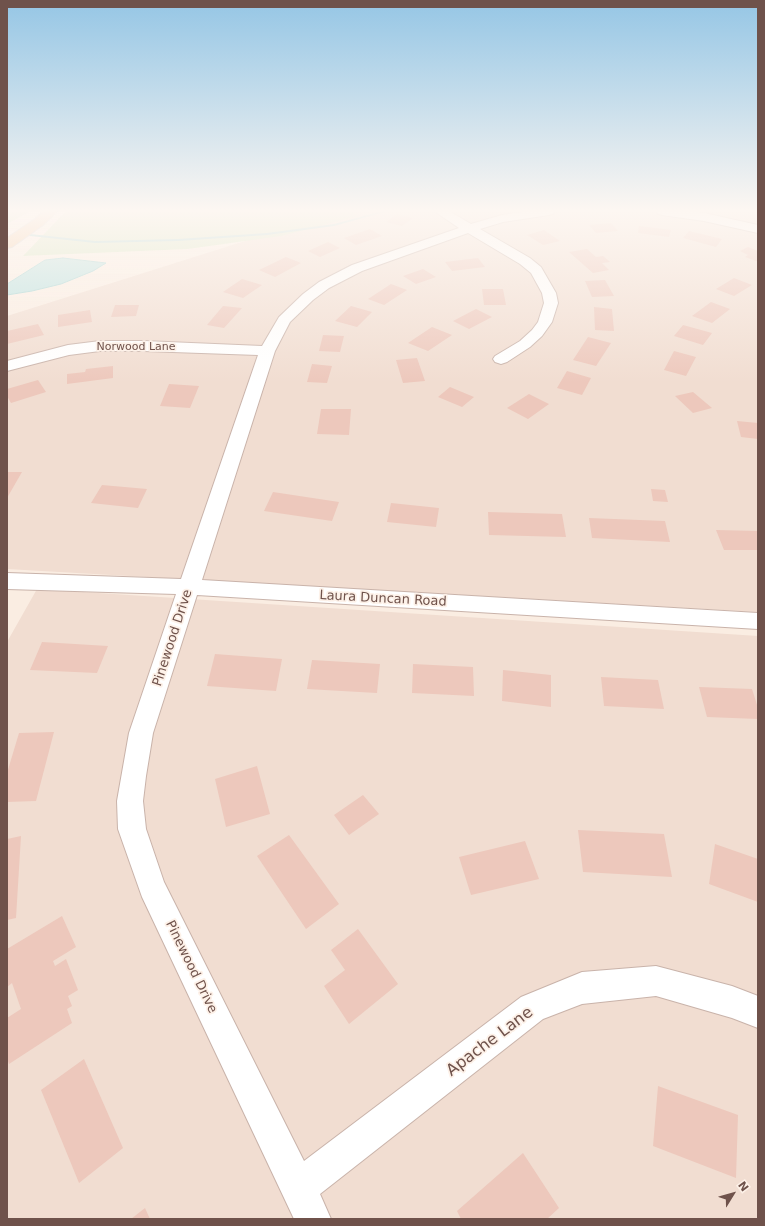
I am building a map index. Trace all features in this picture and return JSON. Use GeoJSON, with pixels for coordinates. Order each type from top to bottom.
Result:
{"type":"FeatureCollection","features":[{"type":"Feature","properties":{"kind":"street","name":"Pinewood Drive"},"geometry":{"type":"LineString","coordinates":[[313,1219],[152,887],[132,829],[130,801],[141,733],[267,351],[276,332],[289,314],[308,297],[324,286],[357,268]]}},
{"type":"Feature","properties":{"kind":"street"},"geometry":{"type":"LineString","coordinates":[[501,359],[526,344],[545,322],[549,312],[550,303],[548,293],[542,279],[534,268]]}},
{"type":"Feature","properties":{"kind":"street","name":"Norwood Lane"},"geometry":{"type":"LineString","coordinates":[[7,366],[68,350],[100,346],[144,346],[267,351]]}},
{"type":"Feature","properties":{"kind":"street","name":"Laura Duncan Road"},"geometry":{"type":"LineString","coordinates":[[7,580],[190,587],[758,621]]}},
{"type":"Feature","properties":{"kind":"street","name":"Apache Lane"},"geometry":{"type":"LineString","coordinates":[[298,1188],[532,1008],[582,988],[656,982],[732,1002],[758,1012]]}},
{"type":"Feature","properties":{"kind":"shaded area"},"geometry":{"type":"Polygon","coordinates":[[[159,268],[758,268],[758,612],[7,569],[7,316],[159,268]]]}},
{"type":"Feature","properties":{"kind":"shaded area"},"geometry":{"type":"Polygon","coordinates":[[[37,589],[758,636],[758,1219],[7,1219],[7,642],[37,589]]]}},
{"type":"Feature","properties":{"kind":"water"},"geometry":{"type":"Polygon","coordinates":[[[32,268],[98,268],[61,284],[32,291],[7,295],[7,284],[32,268]]]}},
{"type":"Feature","properties":{"kind":"building"},"geometry":{"type":"Polygon","coordinates":[[[263,268],[291,268],[275,277],[259,270],[263,268]]]}},
{"type":"Feature","properties":{"kind":"building"},"geometry":{"type":"Polygon","coordinates":[[[450,268],[475,268],[452,271],[450,268]]]}},
{"type":"Feature","properties":{"kind":"building"},"geometry":{"type":"Polygon","coordinates":[[[588,268],[607,268],[609,270],[593,273],[588,268]]]}},
{"type":"Feature","properties":{"kind":"building"},"geometry":{"type":"Polygon","coordinates":[[[423,269],[436,277],[416,284],[403,276],[423,269]]]}},
{"type":"Feature","properties":{"kind":"building"},"geometry":{"type":"Polygon","coordinates":[[[734,278],[752,285],[734,296],[716,289],[734,278]]]}},
{"type":"Feature","properties":{"kind":"building"},"geometry":{"type":"Polygon","coordinates":[[[242,279],[262,285],[243,298],[223,292],[242,279]]]}},
{"type":"Feature","properties":{"kind":"building"},"geometry":{"type":"Polygon","coordinates":[[[605,280],[614,296],[592,297],[585,281],[605,280]]]}},
{"type":"Feature","properties":{"kind":"building"},"geometry":{"type":"Polygon","coordinates":[[[391,284],[407,290],[384,305],[368,299],[391,284]]]}},
{"type":"Feature","properties":{"kind":"building"},"geometry":{"type":"Polygon","coordinates":[[[482,289],[503,289],[506,305],[484,305],[482,289]]]}},
{"type":"Feature","properties":{"kind":"building"},"geometry":{"type":"Polygon","coordinates":[[[711,302],[730,309],[712,323],[692,316],[711,302]]]}},
{"type":"Feature","properties":{"kind":"building"},"geometry":{"type":"Polygon","coordinates":[[[115,305],[139,305],[136,316],[111,317],[115,305]]]}},
{"type":"Feature","properties":{"kind":"building"},"geometry":{"type":"Polygon","coordinates":[[[223,306],[242,308],[224,328],[207,325],[223,306]]]}},
{"type":"Feature","properties":{"kind":"building"},"geometry":{"type":"Polygon","coordinates":[[[351,306],[372,312],[357,327],[335,321],[351,306]]]}},
{"type":"Feature","properties":{"kind":"building"},"geometry":{"type":"Polygon","coordinates":[[[594,307],[612,309],[614,331],[595,330],[594,307]]]}},
{"type":"Feature","properties":{"kind":"building"},"geometry":{"type":"Polygon","coordinates":[[[476,309],[492,317],[469,329],[453,321],[476,309]]]}},
{"type":"Feature","properties":{"kind":"building"},"geometry":{"type":"Polygon","coordinates":[[[90,310],[92,322],[58,327],[58,315],[90,310]]]}},
{"type":"Feature","properties":{"kind":"building"},"geometry":{"type":"Polygon","coordinates":[[[38,324],[44,335],[7,344],[7,331],[38,324]]]}},
{"type":"Feature","properties":{"kind":"building"},"geometry":{"type":"Polygon","coordinates":[[[683,325],[712,333],[703,345],[674,336],[683,325]]]}},
{"type":"Feature","properties":{"kind":"building"},"geometry":{"type":"Polygon","coordinates":[[[432,327],[452,335],[428,351],[408,343],[432,327]]]}},
{"type":"Feature","properties":{"kind":"building"},"geometry":{"type":"Polygon","coordinates":[[[323,335],[344,336],[340,352],[319,351],[323,335]]]}},
{"type":"Feature","properties":{"kind":"building"},"geometry":{"type":"Polygon","coordinates":[[[588,337],[611,343],[596,366],[573,360],[588,337]]]}},
{"type":"Feature","properties":{"kind":"building"},"geometry":{"type":"Polygon","coordinates":[[[674,351],[696,357],[686,376],[664,370],[674,351]]]}},
{"type":"Feature","properties":{"kind":"building"},"geometry":{"type":"Polygon","coordinates":[[[417,358],[425,381],[403,383],[396,360],[417,358]]]}},
{"type":"Feature","properties":{"kind":"building"},"geometry":{"type":"Polygon","coordinates":[[[312,364],[332,366],[327,383],[307,382],[312,364]]]}},
{"type":"Feature","properties":{"kind":"building"},"geometry":{"type":"Polygon","coordinates":[[[113,366],[113,378],[67,384],[67,374],[85,372],[86,369],[113,366]]]}},
{"type":"Feature","properties":{"kind":"building"},"geometry":{"type":"Polygon","coordinates":[[[567,371],[591,378],[582,395],[557,388],[567,371]]]}},
{"type":"Feature","properties":{"kind":"building"},"geometry":{"type":"Polygon","coordinates":[[[38,380],[46,392],[11,403],[7,396],[7,389],[38,380]]]}},
{"type":"Feature","properties":{"kind":"building"},"geometry":{"type":"Polygon","coordinates":[[[169,384],[199,386],[190,408],[160,406],[169,384]]]}},
{"type":"Feature","properties":{"kind":"building"},"geometry":{"type":"Polygon","coordinates":[[[450,387],[474,397],[462,407],[438,397],[450,387]]]}},
{"type":"Feature","properties":{"kind":"building"},"geometry":{"type":"Polygon","coordinates":[[[693,392],[712,408],[693,413],[675,396],[693,392]]]}},
{"type":"Feature","properties":{"kind":"building"},"geometry":{"type":"Polygon","coordinates":[[[529,394],[549,404],[528,419],[507,408],[529,394]]]}},
{"type":"Feature","properties":{"kind":"building"},"geometry":{"type":"Polygon","coordinates":[[[321,409],[351,409],[349,435],[317,434],[321,409]]]}},
{"type":"Feature","properties":{"kind":"building"},"geometry":{"type":"Polygon","coordinates":[[[737,421],[758,423],[758,439],[741,437],[737,421]]]}},
{"type":"Feature","properties":{"kind":"building"},"geometry":{"type":"Polygon","coordinates":[[[7,472],[22,472],[7,498],[7,472]]]}},
{"type":"Feature","properties":{"kind":"building"},"geometry":{"type":"Polygon","coordinates":[[[102,485],[147,489],[138,508],[91,503],[102,485]]]}},
{"type":"Feature","properties":{"kind":"building"},"geometry":{"type":"Polygon","coordinates":[[[651,489],[665,490],[668,502],[653,501],[651,489]]]}},
{"type":"Feature","properties":{"kind":"building"},"geometry":{"type":"Polygon","coordinates":[[[273,492],[339,502],[332,521],[264,511],[273,492]]]}},
{"type":"Feature","properties":{"kind":"building"},"geometry":{"type":"Polygon","coordinates":[[[391,503],[439,508],[436,527],[387,522],[391,503]]]}},
{"type":"Feature","properties":{"kind":"building"},"geometry":{"type":"Polygon","coordinates":[[[488,512],[562,514],[566,537],[489,535],[488,512]]]}},
{"type":"Feature","properties":{"kind":"building"},"geometry":{"type":"Polygon","coordinates":[[[589,518],[665,521],[670,542],[592,538],[589,518]]]}},
{"type":"Feature","properties":{"kind":"building"},"geometry":{"type":"Polygon","coordinates":[[[716,530],[758,531],[758,550],[724,550],[716,530]]]}},
{"type":"Feature","properties":{"kind":"building"},"geometry":{"type":"Polygon","coordinates":[[[42,642],[108,646],[97,673],[30,670],[42,642]]]}},
{"type":"Feature","properties":{"kind":"building"},"geometry":{"type":"Polygon","coordinates":[[[215,654],[282,659],[276,691],[207,686],[215,654]]]}},
{"type":"Feature","properties":{"kind":"building"},"geometry":{"type":"Polygon","coordinates":[[[312,660],[380,664],[377,693],[307,689],[312,660]]]}},
{"type":"Feature","properties":{"kind":"building"},"geometry":{"type":"Polygon","coordinates":[[[413,664],[473,667],[474,696],[412,693],[413,664]]]}},
{"type":"Feature","properties":{"kind":"building"},"geometry":{"type":"Polygon","coordinates":[[[503,670],[551,675],[551,707],[502,701],[503,670]]]}},
{"type":"Feature","properties":{"kind":"building"},"geometry":{"type":"Polygon","coordinates":[[[601,677],[658,680],[664,709],[604,706],[601,677]]]}},
{"type":"Feature","properties":{"kind":"building"},"geometry":{"type":"Polygon","coordinates":[[[699,687],[752,689],[758,708],[758,719],[707,717],[699,687]]]}},
{"type":"Feature","properties":{"kind":"building"},"geometry":{"type":"Polygon","coordinates":[[[54,732],[36,801],[7,802],[7,773],[19,733],[54,732]]]}},
{"type":"Feature","properties":{"kind":"building"},"geometry":{"type":"Polygon","coordinates":[[[257,766],[270,814],[226,827],[215,779],[257,766]]]}},
{"type":"Feature","properties":{"kind":"building"},"geometry":{"type":"Polygon","coordinates":[[[363,795],[379,814],[349,835],[334,815],[363,795]]]}},
{"type":"Feature","properties":{"kind":"building"},"geometry":{"type":"Polygon","coordinates":[[[578,830],[664,834],[672,877],[583,872],[578,830]]]}},
{"type":"Feature","properties":{"kind":"building"},"geometry":{"type":"Polygon","coordinates":[[[289,835],[339,904],[306,929],[257,856],[289,835]]]}},
{"type":"Feature","properties":{"kind":"building"},"geometry":{"type":"Polygon","coordinates":[[[21,836],[16,918],[7,920],[7,839],[21,836]]]}},
{"type":"Feature","properties":{"kind":"building"},"geometry":{"type":"Polygon","coordinates":[[[525,841],[539,879],[471,895],[459,857],[525,841]]]}},
{"type":"Feature","properties":{"kind":"building"},"geometry":{"type":"Polygon","coordinates":[[[715,844],[758,859],[758,902],[709,884],[715,844]]]}},
{"type":"Feature","properties":{"kind":"building"},"geometry":{"type":"Polygon","coordinates":[[[62,916],[76,947],[53,961],[55,966],[66,959],[78,990],[68,996],[72,1006],[67,1009],[72,1023],[9,1064],[7,1058],[7,1018],[21,1009],[12,983],[7,987],[7,949],[62,916]]]}},
{"type":"Feature","properties":{"kind":"building"},"geometry":{"type":"Polygon","coordinates":[[[358,929],[398,984],[349,1024],[324,986],[345,970],[331,950],[358,929]]]}},
{"type":"Feature","properties":{"kind":"building"},"geometry":{"type":"Polygon","coordinates":[[[84,1059],[123,1148],[79,1183],[41,1090],[84,1059]]]}},
{"type":"Feature","properties":{"kind":"building"},"geometry":{"type":"Polygon","coordinates":[[[658,1086],[738,1115],[736,1178],[653,1146],[658,1086]]]}},
{"type":"Feature","properties":{"kind":"building"},"geometry":{"type":"Polygon","coordinates":[[[523,1153],[559,1208],[547,1219],[461,1219],[457,1211],[523,1153]]]}},
{"type":"Feature","properties":{"kind":"building"},"geometry":{"type":"Polygon","coordinates":[[[145,1208],[150,1219],[131,1219],[145,1208]]]}}]}
